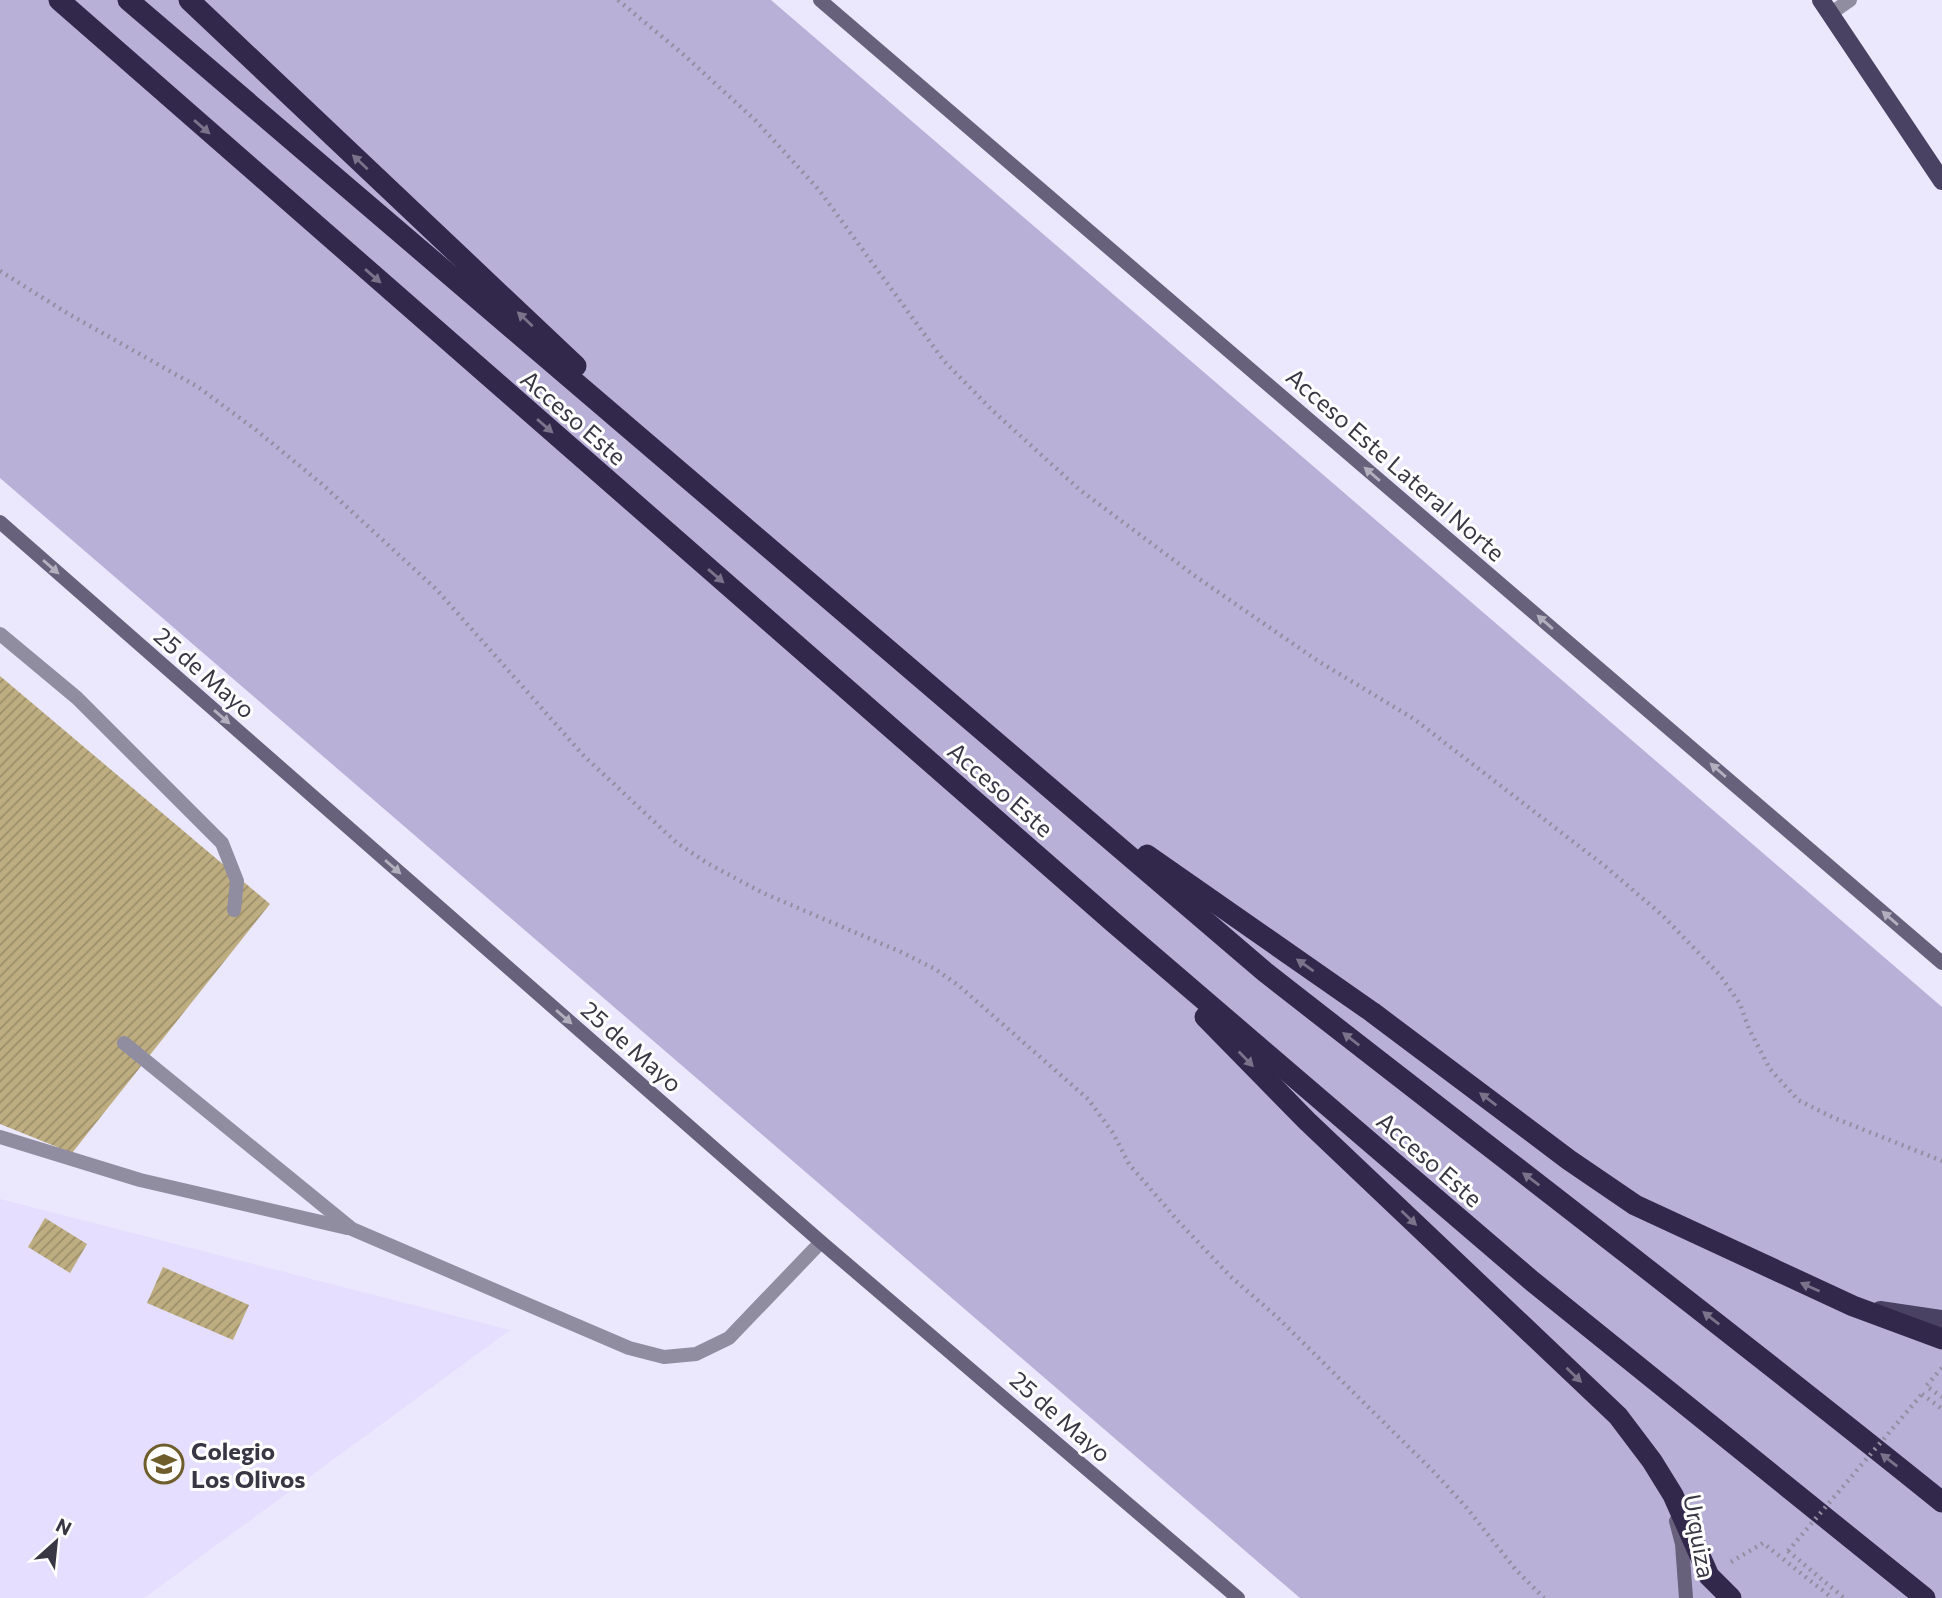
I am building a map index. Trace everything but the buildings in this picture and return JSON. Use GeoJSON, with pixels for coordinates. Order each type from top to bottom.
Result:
{"type":"FeatureCollection","features":[{"type":"Feature","properties":{"kind":"highway"},"geometry":{"type":"LineString","coordinates":[[40,0],[179,107]]}},
{"type":"Feature","properties":{"kind":"highway","name":"Acceso Este"},"geometry":{"type":"LineString","coordinates":[[59,0],[1113,922],[1532,1281],[1925,1598]]}},
{"type":"Feature","properties":{"kind":"highway","name":"Acceso Este"},"geometry":{"type":"LineString","coordinates":[[128,0],[1265,972],[1621,1247],[1942,1502]]}},
{"type":"Feature","properties":{"kind":"highway"},"geometry":{"type":"LineString","coordinates":[[189,0],[770,551]]}},
{"type":"Feature","properties":{"kind":"highway"},"geometry":{"type":"LineString","coordinates":[[1045,783],[1372,1012],[1569,1160],[1635,1205],[1853,1306],[1942,1339]]}},
{"type":"Feature","properties":{"kind":"highway"},"geometry":{"type":"LineString","coordinates":[[1113,922],[1307,1121],[1618,1416],[1665,1482],[1709,1576],[1731,1598]]}},
{"type":"Feature","properties":{"kind":"main road"},"geometry":{"type":"LineString","coordinates":[[1825,7],[1942,181]]}},
{"type":"Feature","properties":{"kind":"main road"},"geometry":{"type":"LineString","coordinates":[[1853,1306],[1942,1319]]}},
{"type":"Feature","properties":{"kind":"street","name":"Acceso Este Lateral Norte"},"geometry":{"type":"LineString","coordinates":[[820,0],[1942,963]]}},
{"type":"Feature","properties":{"kind":"street","name":"25 de Mayo"},"geometry":{"type":"LineString","coordinates":[[0,522],[821,1242],[1238,1598]]}},
{"type":"Feature","properties":{"kind":"street","name":"Urquiza"},"geometry":{"type":"LineString","coordinates":[[1665,1482],[1682,1544],[1686,1598]]}},
{"type":"Feature","properties":{"kind":"lane"},"geometry":{"type":"LineString","coordinates":[[1825,7],[1850,0]]}},
{"type":"Feature","properties":{"kind":"lane"},"geometry":{"type":"LineString","coordinates":[[0,634],[77,698],[222,843],[237,881],[234,910]]}},
{"type":"Feature","properties":{"kind":"lane"},"geometry":{"type":"LineString","coordinates":[[124,1043],[352,1230]]}},
{"type":"Feature","properties":{"kind":"lane"},"geometry":{"type":"LineString","coordinates":[[0,1137],[140,1180],[352,1230],[629,1348],[664,1357],[696,1354],[729,1338],[821,1242]]}},
{"type":"Feature","properties":{"kind":"path"},"geometry":{"type":"LineString","coordinates":[[618,0],[684,55],[755,120],[820,190],[944,361],[993,411],[1080,490],[1228,599],[1318,661],[1414,719],[1606,867],[1662,915],[1719,974],[1740,1004],[1749,1029],[1770,1069],[1798,1100],[1832,1117],[1942,1161]]}},
{"type":"Feature","properties":{"kind":"path"},"geometry":{"type":"LineString","coordinates":[[0,271],[67,313],[198,387],[323,485],[437,590],[584,756],[677,843],[707,863],[763,893],[901,952],[935,969],[958,985],[1088,1100],[1113,1133],[1129,1164],[1178,1221],[1230,1276],[1277,1317],[1433,1471],[1466,1507],[1516,1570],[1544,1598]]}},
{"type":"Feature","properties":{"kind":"path"},"geometry":{"type":"LineString","coordinates":[[1942,1368],[1926,1386],[1942,1398]]}},
{"type":"Feature","properties":{"kind":"path"},"geometry":{"type":"LineString","coordinates":[[1844,1598],[1788,1550],[1922,1394],[1942,1409]]}},
{"type":"Feature","properties":{"kind":"path"},"geometry":{"type":"LineString","coordinates":[[1786,1562],[1832,1598]]}},
{"type":"Feature","properties":{"kind":"shaded area"},"geometry":{"type":"Polygon","coordinates":[[[0,0],[771,0],[1942,1007],[1942,1598],[1300,1598],[0,478],[0,0]]]}},
{"type":"Feature","properties":{"kind":"shaded area","name":"Colegio Los Olivos"},"geometry":{"type":"Polygon","coordinates":[[[0,1199],[510,1330],[144,1598],[0,1598],[0,1199]]]}},
{"type":"Feature","properties":{"kind":"place","name":"Colegio Los Olivos"},"geometry":{"type":"Point","coordinates":[164,1464]}}]}
